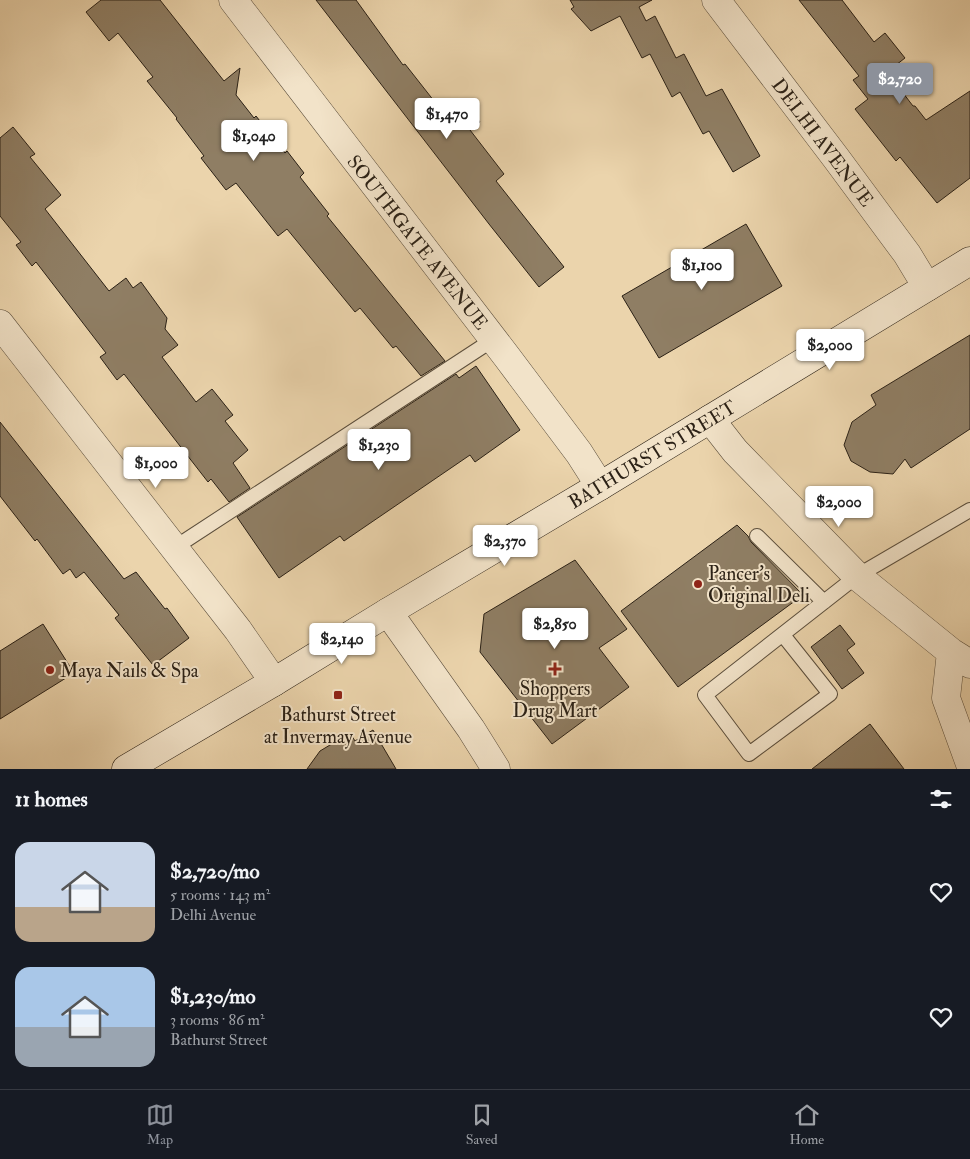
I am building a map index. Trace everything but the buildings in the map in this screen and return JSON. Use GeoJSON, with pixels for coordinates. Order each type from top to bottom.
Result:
{"type":"FeatureCollection","features":[{"type":"Feature","properties":{"kind":"street","name":"SOUTHGATE AVENUE"},"geometry":{"type":"LineString","coordinates":[[233,0],[494,339],[579,453],[600,486]]}},
{"type":"Feature","properties":{"kind":"street","name":"DELHI AVENUE"},"geometry":{"type":"LineString","coordinates":[[716,0],[907,254],[927,287]]}},
{"type":"Feature","properties":{"kind":"street","name":"BATHURST STREET"},"geometry":{"type":"LineString","coordinates":[[126,769],[600,486],[970,261]]}},
{"type":"Feature","properties":{"kind":"street"},"geometry":{"type":"LineString","coordinates":[[0,324],[238,630],[274,682]]}},
{"type":"Feature","properties":{"kind":"street"},"geometry":{"type":"LineString","coordinates":[[710,419],[735,451],[857,576],[961,658],[946,698],[970,764]]}},
{"type":"Feature","properties":{"kind":"street"},"geometry":{"type":"LineString","coordinates":[[388,612],[471,729],[496,769]]}},
{"type":"Feature","properties":{"kind":"lane"},"geometry":{"type":"LineString","coordinates":[[174,548],[494,339]]}},
{"type":"Feature","properties":{"kind":"lane"},"geometry":{"type":"LineString","coordinates":[[783,635],[830,694],[749,754],[705,695],[857,576],[970,510]]}},
{"type":"Feature","properties":{"kind":"lane"},"geometry":{"type":"LineString","coordinates":[[757,536],[824,602]]}},
{"type":"Feature","properties":{"kind":"place","name":"Pancer's Original Deli"},"geometry":{"type":"Point","coordinates":[698,584]}},
{"type":"Feature","properties":{"kind":"place","name":"Shoppers Drug Mart"},"geometry":{"type":"Point","coordinates":[555,669]}},
{"type":"Feature","properties":{"kind":"place","name":"Maya Nails & Spa"},"geometry":{"type":"Point","coordinates":[50,670]}},
{"type":"Feature","properties":{"kind":"place","name":"Bathurst Street at Invermay Avenue"},"geometry":{"type":"Point","coordinates":[338,695]}}]}
